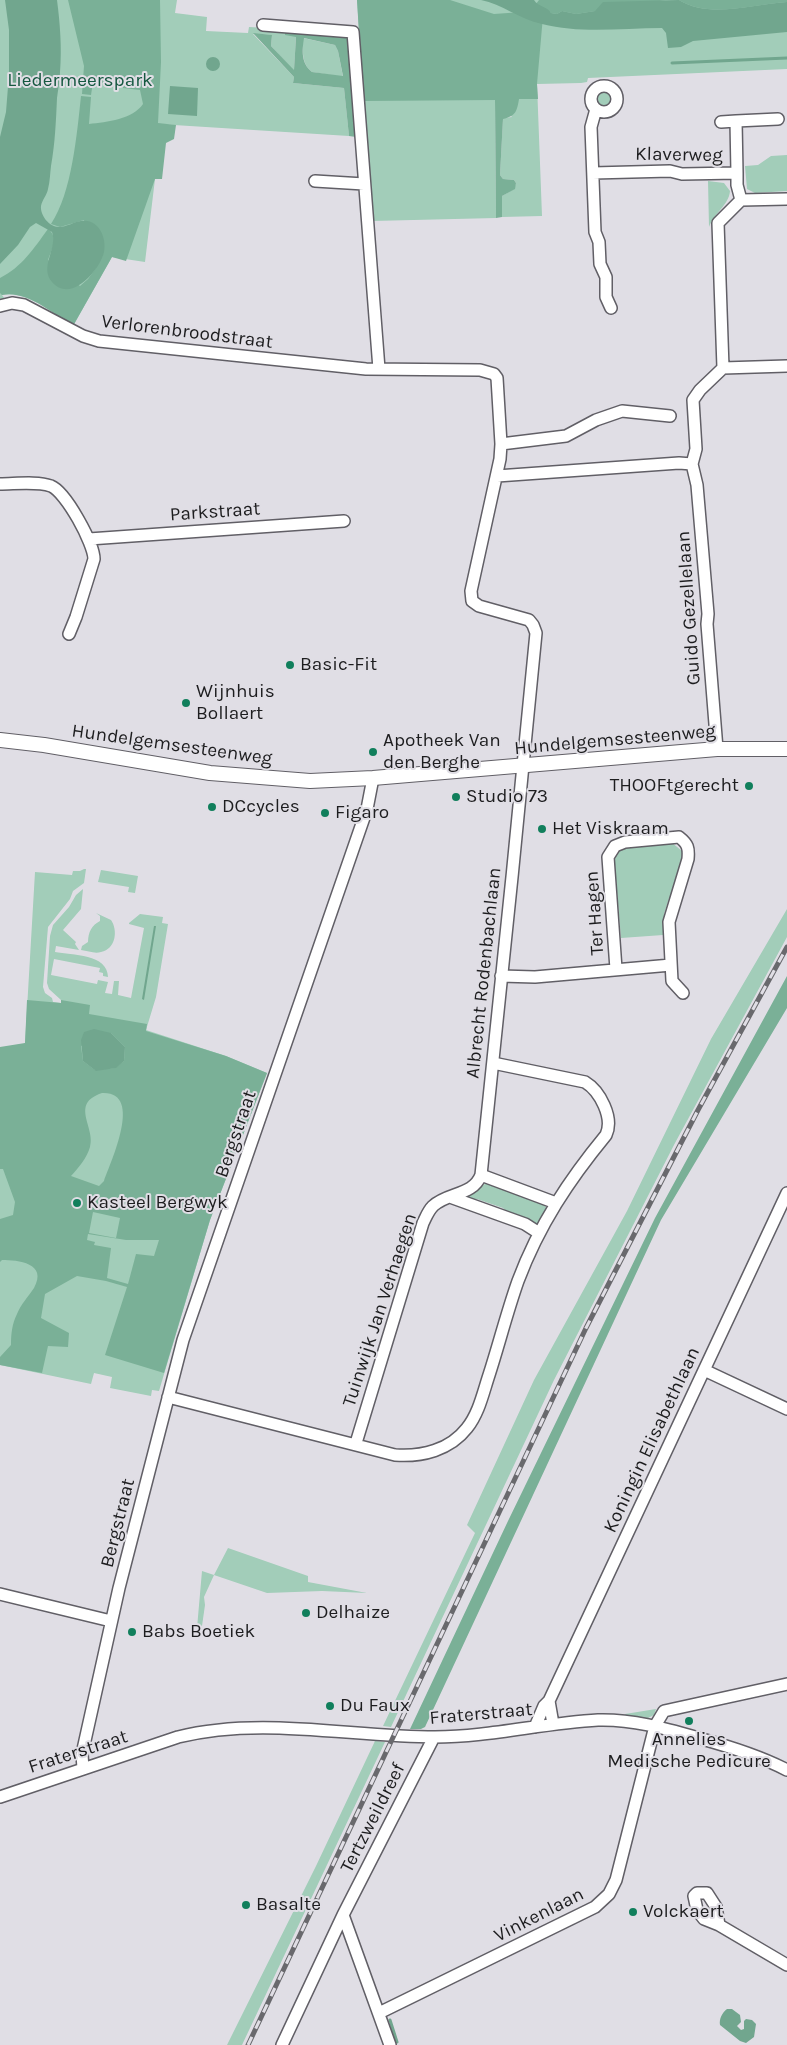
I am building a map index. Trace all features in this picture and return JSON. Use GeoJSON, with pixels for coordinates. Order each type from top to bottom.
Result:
{"type":"FeatureCollection","features":[{"type":"Feature","properties":{"kind":"main road","name":"Hundelgemsesteenweg"},"geometry":{"type":"LineString","coordinates":[[0,740],[44,745],[210,774],[287,780],[373,778],[717,749],[787,749]]}},
{"type":"Feature","properties":{"kind":"street"},"geometry":{"type":"LineString","coordinates":[[263,25],[353,32],[379,369]]}},
{"type":"Feature","properties":{"kind":"street"},"geometry":{"type":"LineString","coordinates":[[596,109],[591,127],[595,232],[599,242],[600,264],[606,277],[606,297],[611,308]]}},
{"type":"Feature","properties":{"kind":"street"},"geometry":{"type":"LineString","coordinates":[[721,122],[778,120]]}},
{"type":"Feature","properties":{"kind":"street"},"geometry":{"type":"LineString","coordinates":[[736,121],[737,173]]}},
{"type":"Feature","properties":{"kind":"street","name":"Klaverweg"},"geometry":{"type":"LineString","coordinates":[[593,173],[670,171],[682,174],[737,173],[737,186],[741,200]]}},
{"type":"Feature","properties":{"kind":"street"},"geometry":{"type":"LineString","coordinates":[[315,181],[364,184]]}},
{"type":"Feature","properties":{"kind":"street"},"geometry":{"type":"LineString","coordinates":[[787,199],[741,200],[722,218],[718,223],[717,230],[723,368],[787,366]]}},
{"type":"Feature","properties":{"kind":"street","name":"Verlorenbroodstraat"},"geometry":{"type":"LineString","coordinates":[[0,306],[12,303],[24,305],[83,336],[99,341],[379,369],[480,370],[494,374],[496,378],[501,444],[497,476],[471,591],[472,601],[479,606],[528,620],[533,625],[536,633],[524,766]]}},
{"type":"Feature","properties":{"kind":"street","name":"Guido Gezellelaan"},"geometry":{"type":"LineString","coordinates":[[717,749],[697,485],[692,464],[696,449],[693,400],[700,390],[723,368]]}},
{"type":"Feature","properties":{"kind":"street"},"geometry":{"type":"LineString","coordinates":[[501,444],[566,436],[596,420],[622,411],[670,416]]}},
{"type":"Feature","properties":{"kind":"street"},"geometry":{"type":"LineString","coordinates":[[497,476],[678,463],[692,464]]}},
{"type":"Feature","properties":{"kind":"street"},"geometry":{"type":"LineString","coordinates":[[0,484],[45,484],[58,490],[89,539],[94,551],[94,559],[69,634]]}},
{"type":"Feature","properties":{"kind":"street","name":"Parkstraat"},"geometry":{"type":"LineString","coordinates":[[89,539],[344,521]]}},
{"type":"Feature","properties":{"kind":"street","name":"Albrecht Rodenbachlaan"},"geometry":{"type":"LineString","coordinates":[[479,1179],[494,1063],[501,976],[524,766]]}},
{"type":"Feature","properties":{"kind":"street","name":"Bergstraat"},"geometry":{"type":"LineString","coordinates":[[83,1769],[82,1754],[111,1621],[168,1397],[197,1295],[367,809],[373,778]]}},
{"type":"Feature","properties":{"kind":"street","name":"Ter Hagen"},"geometry":{"type":"LineString","coordinates":[[616,969],[608,857],[615,846],[625,842],[679,838],[686,842],[689,848],[688,859],[669,922],[672,981],[683,993]]}},
{"type":"Feature","properties":{"kind":"street","name":"Ter Hagen"},"geometry":{"type":"LineString","coordinates":[[501,976],[535,977],[672,965]]}},
{"type":"Feature","properties":{"kind":"street"},"geometry":{"type":"LineString","coordinates":[[168,1397],[395,1454],[412,1455],[443,1447],[466,1429],[480,1405],[518,1281],[539,1233],[574,1174],[606,1135],[609,1128],[609,1119],[597,1092],[585,1082],[494,1063]]}},
{"type":"Feature","properties":{"kind":"street"},"geometry":{"type":"LineString","coordinates":[[479,1179],[556,1203]]}},
{"type":"Feature","properties":{"kind":"street","name":"Tuinwijk Jan Verhaegen"},"geometry":{"type":"LineString","coordinates":[[356,1444],[422,1223],[434,1205],[479,1179]]}},
{"type":"Feature","properties":{"kind":"street","name":"Koningin Elisabethlaan"},"geometry":{"type":"LineString","coordinates":[[534,1726],[544,1706],[549,1701],[787,1193]]}},
{"type":"Feature","properties":{"kind":"street"},"geometry":{"type":"LineString","coordinates":[[450,1197],[525,1224],[539,1233]]}},
{"type":"Feature","properties":{"kind":"street"},"geometry":{"type":"LineString","coordinates":[[704,1370],[787,1409]]}},
{"type":"Feature","properties":{"kind":"street"},"geometry":{"type":"LineString","coordinates":[[0,1594],[111,1621]]}},
{"type":"Feature","properties":{"kind":"street"},"geometry":{"type":"LineString","coordinates":[[655,1726],[664,1711],[670,1709],[787,1684]]}},
{"type":"Feature","properties":{"kind":"street"},"geometry":{"type":"LineString","coordinates":[[549,1701],[553,1724]]}},
{"type":"Feature","properties":{"kind":"street","name":"Fraterstraat"},"geometry":{"type":"LineString","coordinates":[[0,1797],[178,1737],[219,1729],[272,1728],[434,1737],[607,1720],[655,1726],[736,1749],[787,1770]]}},
{"type":"Feature","properties":{"kind":"street","name":"Vinkenlaan"},"geometry":{"type":"LineString","coordinates":[[379,2013],[595,1907],[606,1898],[616,1880],[655,1726]]}},
{"type":"Feature","properties":{"kind":"street","name":"Tertzweildreef"},"geometry":{"type":"LineString","coordinates":[[282,2045],[343,1914],[434,1737]]}},
{"type":"Feature","properties":{"kind":"street"},"geometry":{"type":"LineString","coordinates":[[343,1914],[390,2045]]}},
{"type":"Feature","properties":{"kind":"street"},"geometry":{"type":"LineString","coordinates":[[719,1925],[787,1965]]}},
{"type":"Feature","properties":{"kind":"green space","name":"Liedermeerspark"},"geometry":{"type":"Polygon","coordinates":[[[0,0],[177,0],[175,13],[207,17],[206,31],[248,33],[249,27],[285,29],[296,36],[294,71],[271,46],[272,35],[253,34],[294,77],[293,83],[344,88],[349,136],[158,124],[155,179],[145,262],[112,257],[73,326],[39,304],[21,296],[2,295],[5,299],[0,302],[0,0]]]}},
{"type":"Feature","properties":{"kind":"green space"},"geometry":{"type":"Polygon","coordinates":[[[357,0],[787,0],[787,69],[588,78],[587,82],[581,83],[537,84],[542,216],[502,217],[502,196],[514,189],[516,183],[514,180],[503,179],[500,175],[503,118],[512,117],[495,100],[496,218],[372,221],[357,0]]]}},
{"type":"Feature","properties":{"kind":"green space"},"geometry":{"type":"Polygon","coordinates":[[[303,38],[335,45],[343,77],[312,72],[304,61],[303,38]]]}},
{"type":"Feature","properties":{"kind":"green space"},"geometry":{"type":"Polygon","coordinates":[[[603,90],[609,93],[612,99],[609,105],[603,108],[597,105],[594,99],[597,93],[603,90]]]}},
{"type":"Feature","properties":{"kind":"green space"},"geometry":{"type":"Polygon","coordinates":[[[787,155],[787,191],[755,193],[747,189],[745,166],[758,165],[771,156],[787,155]]]}},
{"type":"Feature","properties":{"kind":"green space"},"geometry":{"type":"Polygon","coordinates":[[[708,181],[724,183],[730,191],[727,201],[714,217],[709,227],[708,181]]]}},
{"type":"Feature","properties":{"kind":"green space"},"geometry":{"type":"Polygon","coordinates":[[[671,842],[682,851],[684,858],[673,898],[669,898],[664,914],[667,916],[663,935],[621,938],[614,857],[622,847],[671,842]]]}},
{"type":"Feature","properties":{"kind":"green space"},"geometry":{"type":"Polygon","coordinates":[[[86,869],[84,883],[73,891],[70,899],[48,927],[43,987],[45,993],[52,998],[53,1002],[61,1003],[61,1000],[49,989],[47,983],[50,936],[53,925],[69,907],[76,895],[83,889],[81,909],[63,930],[76,942],[75,944],[79,950],[56,946],[55,952],[79,955],[96,960],[106,969],[108,977],[103,976],[103,973],[99,972],[100,968],[54,959],[51,975],[97,984],[98,980],[108,982],[105,993],[112,994],[114,981],[119,981],[118,995],[131,998],[144,928],[129,923],[140,914],[163,917],[162,923],[168,924],[156,997],[146,1030],[226,1056],[267,1073],[210,1220],[159,1391],[152,1390],[151,1396],[110,1388],[112,1377],[94,1373],[91,1384],[0,1365],[0,1061],[25,1043],[35,872],[72,875],[73,871],[86,869]]]}},
{"type":"Feature","properties":{"kind":"green space"},"geometry":{"type":"Polygon","coordinates":[[[101,870],[138,876],[135,893],[128,892],[129,887],[98,882],[101,870]]]}},
{"type":"Feature","properties":{"kind":"green space"},"geometry":{"type":"Polygon","coordinates":[[[787,909],[787,937],[675,1143],[554,1380],[391,1727],[383,1726],[475,1533],[467,1525],[534,1380],[627,1211],[711,1039],[787,909]]]}},
{"type":"Feature","properties":{"kind":"green space"},"geometry":{"type":"Polygon","coordinates":[[[96,913],[111,920],[115,934],[110,947],[99,953],[81,950],[82,946],[88,942],[91,929],[100,921],[100,916],[96,913]]]}},
{"type":"Feature","properties":{"kind":"green space"},"geometry":{"type":"Polygon","coordinates":[[[487,1183],[543,1201],[547,1210],[537,1227],[509,1215],[503,1208],[477,1199],[470,1201],[466,1199],[466,1194],[487,1183]]]}},
{"type":"Feature","properties":{"kind":"green space"},"geometry":{"type":"Polygon","coordinates":[[[228,1548],[308,1576],[308,1582],[367,1593],[322,1591],[267,1593],[214,1575],[228,1548]]]}},
{"type":"Feature","properties":{"kind":"green space"},"geometry":{"type":"Polygon","coordinates":[[[202,1571],[214,1575],[204,1597],[205,1605],[202,1626],[197,1628],[202,1571]]]}},
{"type":"Feature","properties":{"kind":"green space"},"geometry":{"type":"Polygon","coordinates":[[[656,1709],[654,1715],[646,1719],[626,1717],[625,1714],[656,1709]]]}},
{"type":"Feature","properties":{"kind":"green space"},"geometry":{"type":"Polygon","coordinates":[[[375,1741],[385,1742],[242,2045],[227,2045],[316,1866],[375,1741]]]}},
{"type":"Feature","properties":{"kind":"shaded area"},"geometry":{"type":"Polygon","coordinates":[[[5,0],[57,0],[61,45],[60,79],[49,183],[41,209],[46,220],[55,226],[59,227],[81,221],[92,222],[103,235],[105,246],[101,259],[91,275],[76,287],[68,289],[60,288],[52,282],[49,276],[47,270],[53,244],[52,232],[36,223],[30,227],[18,245],[0,264],[0,137],[6,112],[9,74],[9,30],[5,0]]]}},
{"type":"Feature","properties":{"kind":"shaded area"},"geometry":{"type":"Polygon","coordinates":[[[68,0],[160,0],[161,62],[158,123],[176,125],[174,139],[166,143],[162,179],[155,179],[126,261],[112,257],[73,326],[30,299],[11,294],[2,295],[0,293],[0,278],[21,263],[48,229],[54,239],[48,260],[80,286],[88,279],[96,268],[84,220],[60,227],[51,224],[58,211],[69,180],[81,96],[91,97],[89,124],[111,121],[126,116],[139,109],[143,104],[140,90],[123,88],[123,85],[93,82],[91,95],[82,94],[84,66],[68,0]]]}},
{"type":"Feature","properties":{"kind":"shaded area"},"geometry":{"type":"Polygon","coordinates":[[[357,0],[450,0],[494,14],[522,12],[543,16],[537,84],[538,99],[519,99],[515,112],[503,119],[500,175],[503,179],[514,180],[516,183],[515,189],[502,196],[502,217],[496,218],[495,100],[363,101],[357,0]]]}},
{"type":"Feature","properties":{"kind":"shaded area"},"geometry":{"type":"Polygon","coordinates":[[[481,0],[534,0],[551,13],[557,14],[562,11],[576,14],[595,11],[603,2],[679,0],[691,6],[718,10],[787,2],[787,32],[693,41],[681,47],[668,48],[666,33],[662,28],[587,30],[557,27],[534,22],[481,0]]]}},
{"type":"Feature","properties":{"kind":"shaded area"},"geometry":{"type":"Polygon","coordinates":[[[539,0],[666,0],[576,14],[562,11],[557,14],[551,13],[536,4],[539,0]]]}},
{"type":"Feature","properties":{"kind":"shaded area"},"geometry":{"type":"Polygon","coordinates":[[[679,0],[787,0],[787,2],[718,10],[691,6],[679,0]]]}},
{"type":"Feature","properties":{"kind":"shaded area"},"geometry":{"type":"Polygon","coordinates":[[[285,29],[342,36],[348,38],[351,42],[356,137],[349,136],[344,88],[293,83],[294,77],[253,33],[272,35],[271,46],[294,70],[296,37],[285,35],[285,29]],[[304,38],[304,61],[312,72],[343,76],[335,45],[304,38]]]}},
{"type":"Feature","properties":{"kind":"shaded area"},"geometry":{"type":"Polygon","coordinates":[[[210,57],[216,57],[220,64],[216,71],[210,71],[206,67],[206,61],[210,57]]]}},
{"type":"Feature","properties":{"kind":"shaded area"},"geometry":{"type":"Polygon","coordinates":[[[170,86],[198,88],[197,116],[168,114],[170,86]]]}},
{"type":"Feature","properties":{"kind":"shaded area"},"geometry":{"type":"Polygon","coordinates":[[[154,926],[156,926],[144,1000],[142,999],[154,926]]]}},
{"type":"Feature","properties":{"kind":"shaded area"},"geometry":{"type":"Polygon","coordinates":[[[787,976],[787,1008],[661,1220],[425,1727],[410,1729],[508,1521],[655,1218],[787,976]]]}},
{"type":"Feature","properties":{"kind":"shaded area"},"geometry":{"type":"Polygon","coordinates":[[[27,1000],[61,1003],[61,1000],[90,1005],[89,1014],[147,1024],[146,1031],[226,1056],[267,1073],[210,1220],[164,1373],[105,1355],[127,1287],[77,1276],[45,1294],[41,1318],[69,1333],[68,1347],[48,1346],[42,1373],[0,1365],[0,1357],[11,1345],[15,1318],[37,1280],[37,1273],[34,1268],[23,1262],[2,1260],[0,1262],[0,1219],[13,1215],[15,1202],[3,1169],[0,1169],[0,1047],[25,1043],[27,1000]],[[111,1033],[81,1046],[83,1061],[95,1070],[115,1068],[124,1061],[125,1047],[111,1033]],[[102,1093],[87,1103],[85,1110],[91,1139],[89,1151],[71,1176],[99,1186],[104,1181],[118,1144],[123,1115],[121,1103],[114,1095],[102,1093]],[[93,1212],[89,1233],[116,1238],[120,1218],[93,1212]],[[88,1234],[87,1240],[95,1242],[94,1245],[111,1248],[107,1278],[128,1284],[136,1254],[154,1256],[159,1240],[126,1240],[88,1234]]]}},
{"type":"Feature","properties":{"kind":"shaded area"},"geometry":{"type":"Polygon","coordinates":[[[94,1029],[111,1033],[125,1047],[124,1061],[116,1068],[96,1071],[83,1061],[81,1040],[84,1032],[94,1029]]]}},
{"type":"Feature","properties":{"kind":"shaded area"},"geometry":{"type":"Polygon","coordinates":[[[727,2009],[732,2009],[740,2015],[741,2022],[737,2026],[741,2030],[744,2029],[744,2021],[746,2019],[752,2020],[756,2024],[754,2037],[746,2043],[740,2041],[720,2025],[720,2018],[724,2012],[727,2009]]]}},
{"type":"Feature","properties":{"kind":"waterway"},"geometry":{"type":"LineString","coordinates":[[672,63],[787,58]]}},
{"type":"Feature","properties":{"kind":"waterway"},"geometry":{"type":"LineString","coordinates":[[390,2020],[397,2042]]}},
{"type":"Feature","properties":{"kind":"railway"},"geometry":{"type":"LineString","coordinates":[[248,2045],[586,1328],[698,1110],[787,947]]}},
{"type":"Feature","properties":{"kind":"place","name":"Basic-Fit"},"geometry":{"type":"Point","coordinates":[290,665]}},
{"type":"Feature","properties":{"kind":"place","name":"Wijnhuis Bollaert"},"geometry":{"type":"Point","coordinates":[186,703]}},
{"type":"Feature","properties":{"kind":"place","name":"Apotheek Van den Berghe"},"geometry":{"type":"Point","coordinates":[373,752]}},
{"type":"Feature","properties":{"kind":"place","name":"THOOFtgerecht"},"geometry":{"type":"Point","coordinates":[749,786]}},
{"type":"Feature","properties":{"kind":"place","name":"Studio 73"},"geometry":{"type":"Point","coordinates":[456,797]}},
{"type":"Feature","properties":{"kind":"place","name":"DCcycles"},"geometry":{"type":"Point","coordinates":[212,807]}},
{"type":"Feature","properties":{"kind":"place","name":"Figaro"},"geometry":{"type":"Point","coordinates":[325,813]}},
{"type":"Feature","properties":{"kind":"place","name":"Het Viskraam"},"geometry":{"type":"Point","coordinates":[542,829]}},
{"type":"Feature","properties":{"kind":"place","name":"Kasteel Bergwyk"},"geometry":{"type":"Point","coordinates":[77,1203]}},
{"type":"Feature","properties":{"kind":"place","name":"Delhaize"},"geometry":{"type":"Point","coordinates":[306,1613]}},
{"type":"Feature","properties":{"kind":"place","name":"Babs Boetiek"},"geometry":{"type":"Point","coordinates":[132,1632]}},
{"type":"Feature","properties":{"kind":"place","name":"Du Faux"},"geometry":{"type":"Point","coordinates":[330,1706]}},
{"type":"Feature","properties":{"kind":"place","name":"Annelies Medische Pedicure"},"geometry":{"type":"Point","coordinates":[689,1721]}},
{"type":"Feature","properties":{"kind":"place","name":"Basalte"},"geometry":{"type":"Point","coordinates":[246,1905]}},
{"type":"Feature","properties":{"kind":"place","name":"Volckaert"},"geometry":{"type":"Point","coordinates":[633,1912]}}]}
